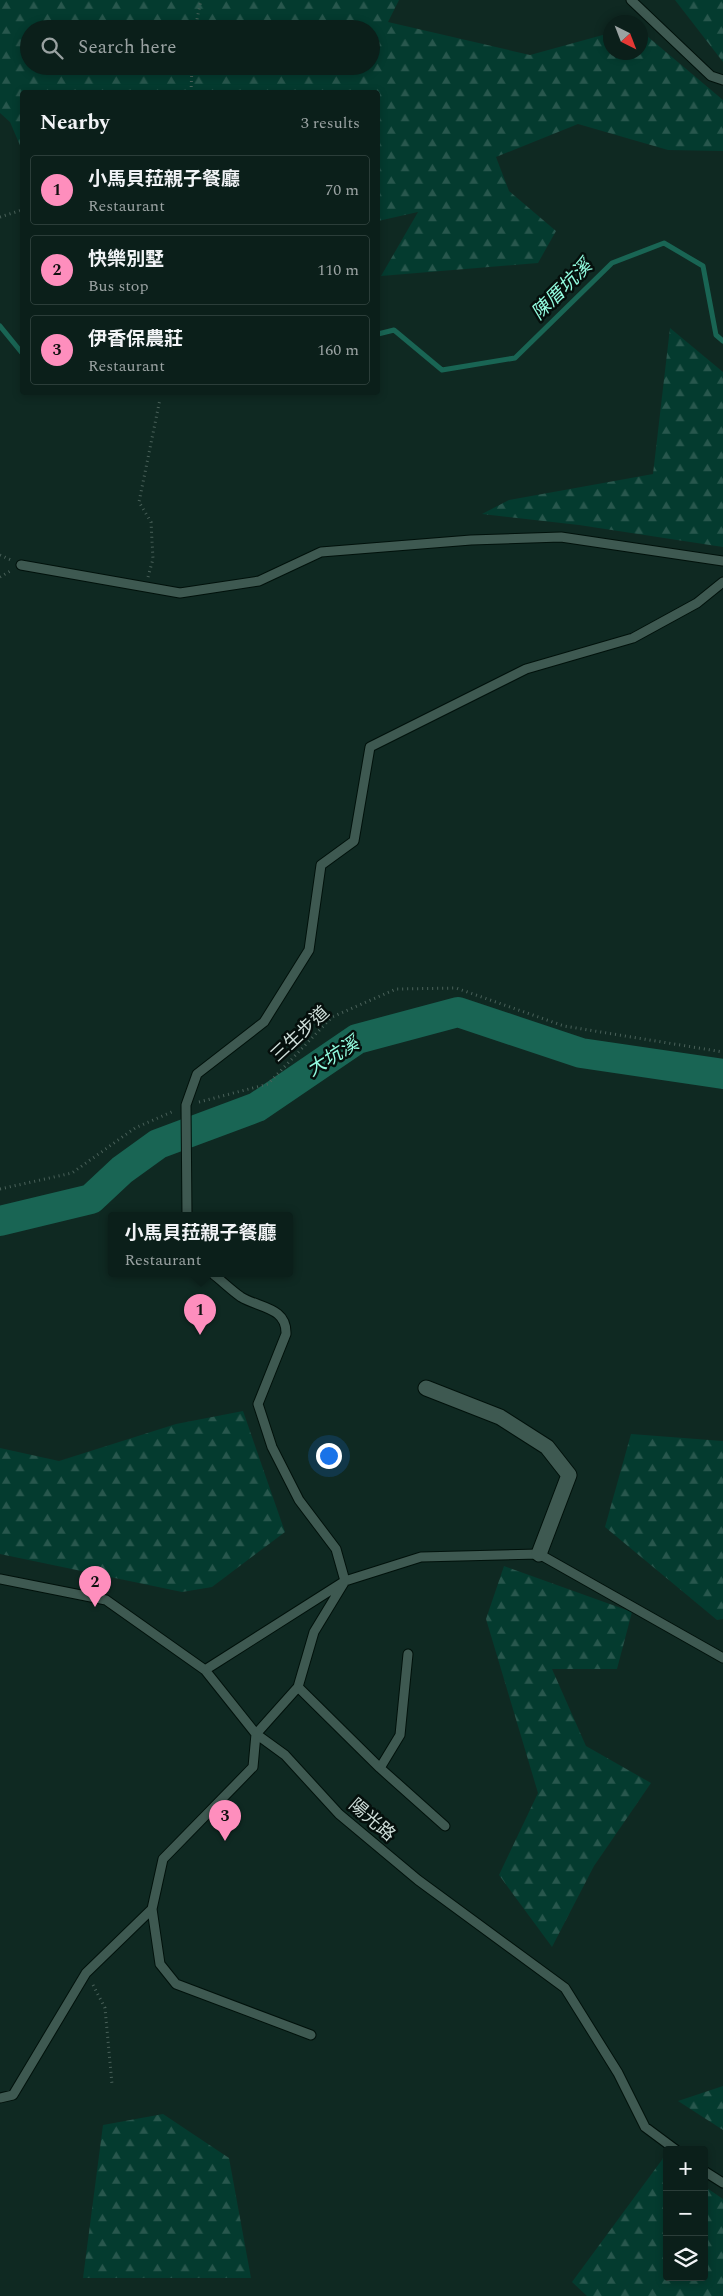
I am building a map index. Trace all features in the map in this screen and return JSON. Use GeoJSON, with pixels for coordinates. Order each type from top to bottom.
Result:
{"type":"FeatureCollection","features":[{"type":"Feature","properties":{"kind":"street"},"geometry":{"type":"LineString","coordinates":[[426,1388],[500,1417],[547,1447],[569,1475],[539,1554]]}},
{"type":"Feature","properties":{"kind":"lane"},"geometry":{"type":"LineString","coordinates":[[631,0],[711,76],[723,80]]}},
{"type":"Feature","properties":{"kind":"lane"},"geometry":{"type":"LineString","coordinates":[[21,565],[180,593],[259,581],[321,552],[471,540],[561,537],[723,561]]}},
{"type":"Feature","properties":{"kind":"lane"},"geometry":{"type":"LineString","coordinates":[[187,1212],[186,1105],[197,1074],[264,1022],[309,950],[321,865],[354,842],[370,747],[526,669],[633,638],[698,603],[723,582]]}},
{"type":"Feature","properties":{"kind":"lane"},"geometry":{"type":"LineString","coordinates":[[217,1277],[241,1297],[278,1312],[286,1326],[286,1334],[258,1404],[272,1447],[300,1500],[336,1549],[345,1581],[314,1632],[298,1687],[256,1734],[253,1767],[163,1859],[152,1909],[160,1964],[176,1984],[312,2034]]}},
{"type":"Feature","properties":{"kind":"lane"},"geometry":{"type":"LineString","coordinates":[[205,1670],[345,1581],[421,1557],[539,1554],[723,1658]]}},
{"type":"Feature","properties":{"kind":"lane","name":"陽光路"},"geometry":{"type":"LineString","coordinates":[[0,1579],[106,1600],[205,1670],[256,1734],[285,1755],[339,1814],[418,1880],[565,1988],[618,2073],[646,2127],[671,2146]]}},
{"type":"Feature","properties":{"kind":"lane"},"geometry":{"type":"LineString","coordinates":[[380,1768],[400,1735],[408,1654]]}},
{"type":"Feature","properties":{"kind":"lane"},"geometry":{"type":"LineString","coordinates":[[298,1687],[380,1768],[445,1826]]}},
{"type":"Feature","properties":{"kind":"lane"},"geometry":{"type":"LineString","coordinates":[[0,2098],[13,2095],[86,1973],[152,1909]]}},
{"type":"Feature","properties":{"kind":"lane"},"geometry":{"type":"LineString","coordinates":[[708,2174],[723,2183]]}},
{"type":"Feature","properties":{"kind":"path"},"geometry":{"type":"LineString","coordinates":[[197,20],[200,0]]}},
{"type":"Feature","properties":{"kind":"path"},"geometry":{"type":"LineString","coordinates":[[191,90],[192,75]]}},
{"type":"Feature","properties":{"kind":"path"},"geometry":{"type":"LineString","coordinates":[[0,217],[20,211]]}},
{"type":"Feature","properties":{"kind":"path"},"geometry":{"type":"LineString","coordinates":[[145,587],[152,559],[151,522],[139,502],[160,399]]}},
{"type":"Feature","properties":{"kind":"path","name":"三生步道"},"geometry":{"type":"LineString","coordinates":[[0,1188],[72,1173],[135,1128],[186,1105],[268,1084],[332,1017],[396,989],[456,988],[564,1026],[723,1052]]}},
{"type":"Feature","properties":{"kind":"path"},"geometry":{"type":"LineString","coordinates":[[86,1973],[105,2008],[112,2084]]}},
{"type":"Feature","properties":{"kind":"green space"},"geometry":{"type":"Polygon","coordinates":[[[0,0],[399,0],[388,22],[530,55],[603,35],[603,60],[648,60],[648,37],[723,100],[723,151],[668,150],[578,124],[496,157],[509,191],[556,231],[538,263],[381,276],[418,212],[380,221],[380,90],[20,90],[20,145],[10,122],[0,113],[0,0]]]}},
{"type":"Feature","properties":{"kind":"green space"},"geometry":{"type":"Polygon","coordinates":[[[675,0],[723,0],[723,62],[675,0]]]}},
{"type":"Feature","properties":{"kind":"green space"},"geometry":{"type":"Polygon","coordinates":[[[670,328],[723,372],[723,547],[579,525],[482,514],[509,500],[653,474],[670,328]]]}},
{"type":"Feature","properties":{"kind":"green space"},"geometry":{"type":"Polygon","coordinates":[[[243,1411],[285,1532],[212,1587],[182,1592],[0,1554],[0,1448],[59,1461],[176,1424],[243,1411]]]}},
{"type":"Feature","properties":{"kind":"green space"},"geometry":{"type":"Polygon","coordinates":[[[631,1434],[723,1441],[723,1619],[717,1620],[605,1527],[631,1434]]]}},
{"type":"Feature","properties":{"kind":"green space"},"geometry":{"type":"Polygon","coordinates":[[[504,1566],[632,1612],[617,1669],[552,1669],[586,1746],[651,1783],[594,1866],[552,1947],[499,1875],[538,1793],[486,1619],[504,1566]]]}},
{"type":"Feature","properties":{"kind":"green space"},"geometry":{"type":"Polygon","coordinates":[[[723,2086],[723,2130],[678,2101],[723,2086]]]}},
{"type":"Feature","properties":{"kind":"green space"},"geometry":{"type":"Polygon","coordinates":[[[163,2114],[229,2158],[251,2278],[83,2278],[103,2125],[163,2114]]]}},
{"type":"Feature","properties":{"kind":"green space"},"geometry":{"type":"Polygon","coordinates":[[[663,2158],[663,2281],[708,2281],[708,2189],[723,2199],[723,2296],[587,2296],[572,2282],[663,2158]]]}},
{"type":"Feature","properties":{"kind":"waterway","name":"陳厝坑溪"},"geometry":{"type":"LineString","coordinates":[[380,334],[394,330],[442,370],[515,358],[612,263],[664,243],[703,266],[716,335],[723,341]]}},
{"type":"Feature","properties":{"kind":"waterway","name":"陳厝坑溪"},"geometry":{"type":"LineString","coordinates":[[0,326],[20,351]]}},
{"type":"Feature","properties":{"kind":"waterway","name":"大坑溪"},"geometry":{"type":"LineString","coordinates":[[0,1221],[91,1199],[122,1170],[158,1144],[257,1107],[357,1039],[458,1012],[581,1053],[723,1074]]}},
{"type":"Feature","properties":{"kind":"place","name":"小馬貝菈親子餐廳"},"geometry":{"type":"Point","coordinates":[200,1335]}},
{"type":"Feature","properties":{"kind":"place","name":"快樂別墅"},"geometry":{"type":"Point","coordinates":[95,1607]}},
{"type":"Feature","properties":{"kind":"place","name":"伊香保農莊"},"geometry":{"type":"Point","coordinates":[225,1841]}}]}
